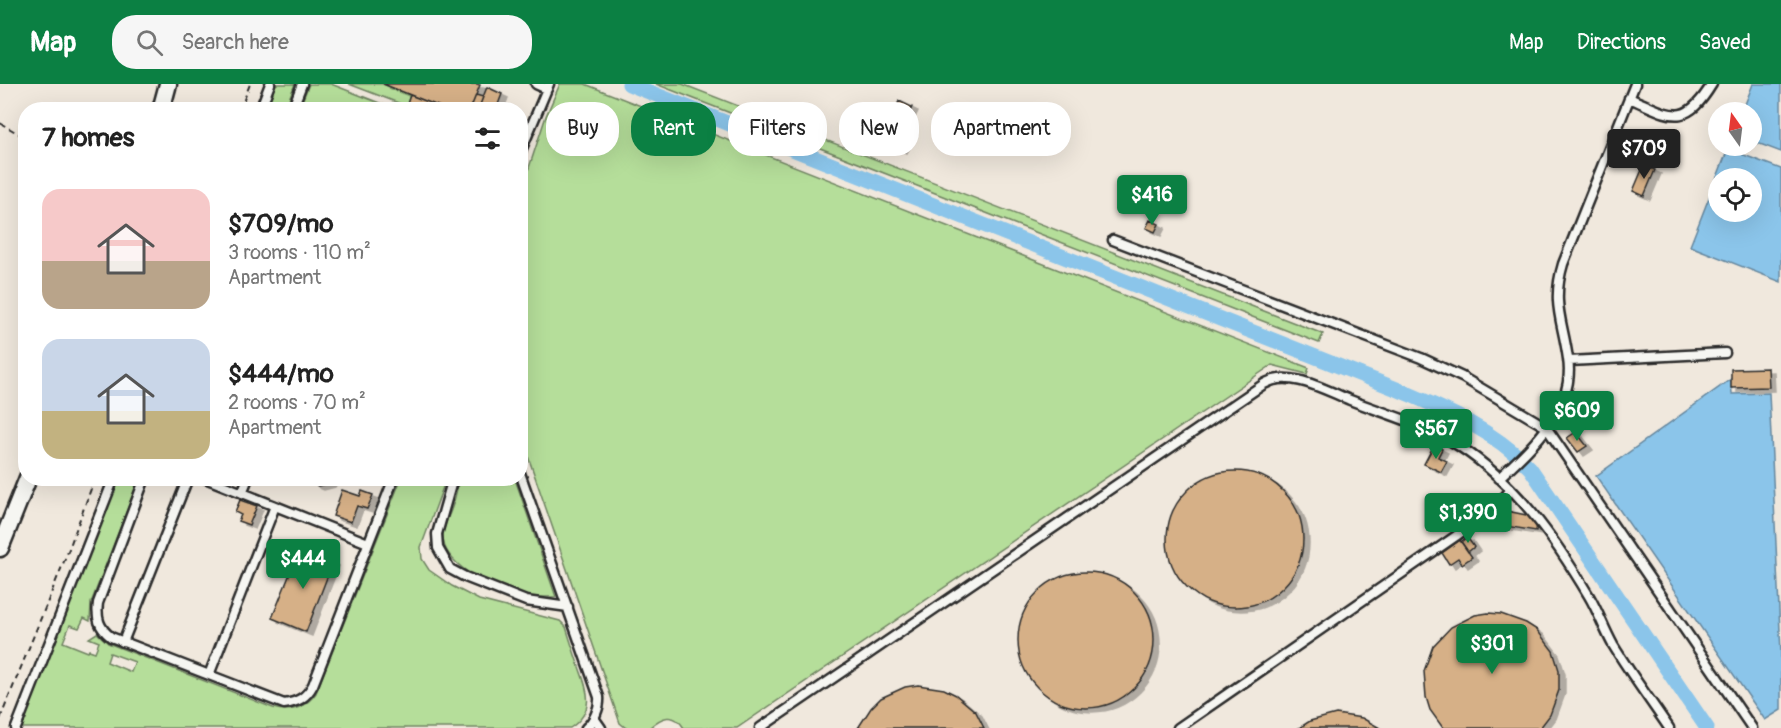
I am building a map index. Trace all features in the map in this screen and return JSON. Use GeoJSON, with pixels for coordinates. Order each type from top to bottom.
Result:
{"type":"FeatureCollection","features":[{"type":"Feature","properties":{"kind":"street"},"geometry":{"type":"LineString","coordinates":[[163,102],[168,84]]}},
{"type":"Feature","properties":{"kind":"street"},"geometry":{"type":"LineString","coordinates":[[0,548],[25,486]]}},
{"type":"Feature","properties":{"kind":"lane"},"geometry":{"type":"LineString","coordinates":[[263,102],[270,84]]}},
{"type":"Feature","properties":{"kind":"lane"},"geometry":{"type":"LineString","coordinates":[[295,102],[302,84]]}},
{"type":"Feature","properties":{"kind":"lane"},"geometry":{"type":"LineString","coordinates":[[528,134],[548,86],[536,84]]}},
{"type":"Feature","properties":{"kind":"lane"},"geometry":{"type":"LineString","coordinates":[[1499,478],[1534,443],[1564,399],[1568,386],[1569,362],[1558,312],[1556,297],[1558,282],[1563,264],[1635,84]]}},
{"type":"Feature","properties":{"kind":"lane"},"geometry":{"type":"LineString","coordinates":[[1629,98],[1673,116],[1682,115],[1701,102],[1712,84]]}},
{"type":"Feature","properties":{"kind":"lane"},"geometry":{"type":"LineString","coordinates":[[1113,240],[1421,358],[1462,377],[1546,428],[1752,728]]}},
{"type":"Feature","properties":{"kind":"lane"},"geometry":{"type":"LineString","coordinates":[[1569,362],[1725,353]]}},
{"type":"Feature","properties":{"kind":"lane"},"geometry":{"type":"LineString","coordinates":[[760,728],[1272,379],[1289,379],[1308,383],[1433,432],[1460,446],[1499,478],[1527,504],[1540,521],[1590,597],[1613,644],[1669,728]]}},
{"type":"Feature","properties":{"kind":"lane"},"geometry":{"type":"LineString","coordinates":[[16,728],[111,486]]}},
{"type":"Feature","properties":{"kind":"lane"},"geometry":{"type":"LineString","coordinates":[[142,486],[98,603],[97,618],[104,631],[123,642],[284,704],[301,700],[313,685],[391,486]]}},
{"type":"Feature","properties":{"kind":"lane"},"geometry":{"type":"LineString","coordinates":[[123,642],[185,486]]}},
{"type":"Feature","properties":{"kind":"lane"},"geometry":{"type":"LineString","coordinates":[[225,486],[368,543]]}},
{"type":"Feature","properties":{"kind":"lane"},"geometry":{"type":"LineString","coordinates":[[242,493],[245,486]]}},
{"type":"Feature","properties":{"kind":"lane"},"geometry":{"type":"LineString","coordinates":[[451,486],[438,534],[438,548],[450,569],[526,601],[568,607]]}},
{"type":"Feature","properties":{"kind":"lane"},"geometry":{"type":"LineString","coordinates":[[525,486],[599,698],[600,702],[594,718],[586,728]]}},
{"type":"Feature","properties":{"kind":"lane"},"geometry":{"type":"LineString","coordinates":[[1178,728],[1456,536],[1495,507],[1511,490]]}},
{"type":"Feature","properties":{"kind":"lane"},"geometry":{"type":"LineString","coordinates":[[208,675],[275,506]]}},
{"type":"Feature","properties":{"kind":"lane"},"geometry":{"type":"LineString","coordinates":[[594,718],[601,728]]}},
{"type":"Feature","properties":{"kind":"path"},"geometry":{"type":"LineString","coordinates":[[243,102],[250,84]]}},
{"type":"Feature","properties":{"kind":"path"},"geometry":{"type":"LineString","coordinates":[[0,123],[18,133]]}},
{"type":"Feature","properties":{"kind":"path"},"geometry":{"type":"LineString","coordinates":[[0,719],[92,486]]}},
{"type":"Feature","properties":{"kind":"green space"},"geometry":{"type":"Polygon","coordinates":[[[274,84],[295,84],[288,102],[267,102],[274,84]]]}},
{"type":"Feature","properties":{"kind":"green space"},"geometry":{"type":"Polygon","coordinates":[[[309,84],[331,84],[377,102],[302,102],[309,84]]]}},
{"type":"Feature","properties":{"kind":"green space"},"geometry":{"type":"Polygon","coordinates":[[[349,84],[383,84],[410,95],[408,102],[396,102],[349,84]]]}},
{"type":"Feature","properties":{"kind":"green space"},"geometry":{"type":"Polygon","coordinates":[[[560,84],[585,84],[631,102],[631,156],[716,156],[716,135],[728,140],[728,156],[769,156],[1309,368],[1307,374],[1272,365],[737,728],[684,728],[676,719],[667,718],[649,728],[626,728],[620,723],[528,456],[528,171],[546,116],[546,156],[619,156],[619,102],[552,102],[560,84]]]}},
{"type":"Feature","properties":{"kind":"green space"},"geometry":{"type":"Polygon","coordinates":[[[656,84],[682,84],[728,102],[728,112],[716,107],[716,102],[702,102],[656,84]]]}},
{"type":"Feature","properties":{"kind":"green space"},"geometry":{"type":"Polygon","coordinates":[[[827,141],[839,145],[839,155],[827,151],[827,141]]]}},
{"type":"Feature","properties":{"kind":"green space"},"geometry":{"type":"Polygon","coordinates":[[[840,156],[867,156],[1323,334],[1319,343],[840,156]]]}},
{"type":"Feature","properties":{"kind":"green space"},"geometry":{"type":"Polygon","coordinates":[[[115,486],[136,486],[91,603],[90,621],[84,618],[79,628],[70,625],[63,642],[88,652],[89,650],[95,652],[99,642],[89,638],[97,633],[108,643],[273,708],[286,710],[302,706],[316,693],[398,486],[443,486],[421,547],[422,559],[429,570],[452,586],[479,600],[560,621],[566,627],[588,699],[584,714],[570,728],[19,728],[115,486]],[[110,653],[107,662],[131,672],[135,662],[110,653]]]}},
{"type":"Feature","properties":{"kind":"green space"},"geometry":{"type":"Polygon","coordinates":[[[457,486],[517,486],[556,597],[521,596],[501,590],[479,579],[458,564],[445,546],[443,536],[457,486]]]}},
{"type":"Feature","properties":{"kind":"water"},"geometry":{"type":"Polygon","coordinates":[[[1753,84],[1781,84],[1781,152],[1762,145],[1762,102],[1746,102],[1753,84]]]}},
{"type":"Feature","properties":{"kind":"water"},"geometry":{"type":"Polygon","coordinates":[[[1725,156],[1747,156],[1781,169],[1781,282],[1690,246],[1708,200],[1708,222],[1762,222],[1762,168],[1721,168],[1725,156]]]}},
{"type":"Feature","properties":{"kind":"water"},"geometry":{"type":"Polygon","coordinates":[[[1731,379],[1732,394],[1769,393],[1781,653],[1781,710],[1765,720],[1596,476],[1731,379]]]}},
{"type":"Feature","properties":{"kind":"building"},"geometry":{"type":"Polygon","coordinates":[[[383,84],[480,85],[473,102],[428,102],[383,84]]]}},
{"type":"Feature","properties":{"kind":"building"},"geometry":{"type":"Polygon","coordinates":[[[487,87],[502,94],[499,102],[481,102],[487,87]]]}},
{"type":"Feature","properties":{"kind":"building"},"geometry":{"type":"Polygon","coordinates":[[[410,95],[428,102],[408,102],[410,95]]]}},
{"type":"Feature","properties":{"kind":"building"},"geometry":{"type":"Polygon","coordinates":[[[476,95],[483,97],[481,102],[473,102],[476,95]]]}},
{"type":"Feature","properties":{"kind":"building"},"geometry":{"type":"Polygon","coordinates":[[[1644,165],[1655,170],[1644,196],[1633,191],[1644,165]]]}},
{"type":"Feature","properties":{"kind":"building"},"geometry":{"type":"Polygon","coordinates":[[[1150,220],[1159,224],[1155,232],[1146,228],[1150,220]]]}},
{"type":"Feature","properties":{"kind":"building"},"geometry":{"type":"Polygon","coordinates":[[[1768,368],[1769,387],[1731,388],[1731,369],[1768,368]]]}},
{"type":"Feature","properties":{"kind":"building"},"geometry":{"type":"Polygon","coordinates":[[[1576,432],[1587,446],[1578,452],[1567,438],[1576,432]]]}},
{"type":"Feature","properties":{"kind":"building"},"geometry":{"type":"Polygon","coordinates":[[[1434,445],[1442,449],[1438,457],[1447,461],[1441,472],[1424,464],[1434,445]]]}},
{"type":"Feature","properties":{"kind":"building"},"geometry":{"type":"Polygon","coordinates":[[[1235,471],[1261,477],[1283,491],[1297,513],[1303,539],[1297,565],[1283,587],[1261,601],[1235,607],[1209,601],[1187,587],[1173,565],[1167,539],[1173,513],[1187,491],[1209,477],[1235,471]]]}},
{"type":"Feature","properties":{"kind":"building"},"geometry":{"type":"Polygon","coordinates":[[[342,490],[360,496],[362,491],[373,495],[367,509],[357,506],[351,522],[333,516],[342,490]]]}},
{"type":"Feature","properties":{"kind":"building"},"geometry":{"type":"Polygon","coordinates":[[[240,500],[257,506],[249,525],[238,521],[241,515],[235,512],[240,500]]]}},
{"type":"Feature","properties":{"kind":"building"},"geometry":{"type":"Polygon","coordinates":[[[1502,510],[1531,516],[1537,523],[1536,531],[1499,525],[1502,510]]]}},
{"type":"Feature","properties":{"kind":"building"},"geometry":{"type":"Polygon","coordinates":[[[1467,537],[1474,547],[1468,552],[1461,542],[1467,537]]]}},
{"type":"Feature","properties":{"kind":"building"},"geometry":{"type":"Polygon","coordinates":[[[1460,540],[1472,557],[1462,564],[1458,558],[1449,564],[1442,553],[1460,540]]]}},
{"type":"Feature","properties":{"kind":"building"},"geometry":{"type":"Polygon","coordinates":[[[300,549],[333,562],[306,632],[272,618],[300,549]]]}},
{"type":"Feature","properties":{"kind":"building"},"geometry":{"type":"Polygon","coordinates":[[[1086,572],[1112,578],[1134,592],[1148,614],[1154,640],[1148,666],[1134,688],[1112,702],[1086,708],[1060,702],[1038,688],[1024,666],[1018,640],[1024,614],[1038,592],[1060,578],[1086,572]]]}},
{"type":"Feature","properties":{"kind":"building"},"geometry":{"type":"Polygon","coordinates":[[[1501,614],[1526,623],[1537,630],[1553,651],[1559,670],[1559,690],[1550,715],[1540,728],[1443,728],[1430,710],[1426,697],[1424,671],[1433,646],[1451,627],[1475,615],[1501,614]]]}},
{"type":"Feature","properties":{"kind":"building"},"geometry":{"type":"Polygon","coordinates":[[[918,685],[944,689],[956,695],[976,712],[984,728],[858,728],[871,708],[881,698],[905,687],[918,685]]]}},
{"type":"Feature","properties":{"kind":"building"},"geometry":{"type":"Polygon","coordinates":[[[1336,714],[1362,718],[1380,728],[1299,728],[1310,721],[1336,714]]]}},
{"type":"Feature","properties":{"kind":"waterway"},"geometry":{"type":"LineString","coordinates":[[629,84],[1399,390],[1469,422],[1501,443],[1530,468],[1707,728]]}}]}
